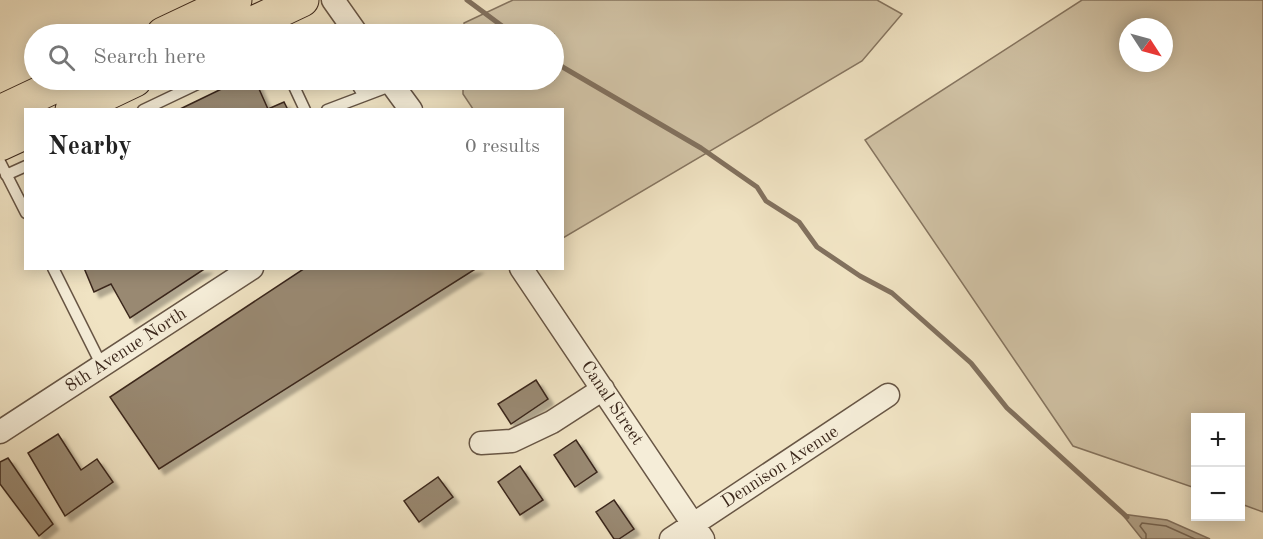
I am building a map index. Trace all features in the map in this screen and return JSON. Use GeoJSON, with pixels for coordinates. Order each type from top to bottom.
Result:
{"type":"FeatureCollection","features":[{"type":"Feature","properties":{"kind":"main road"},"geometry":{"type":"LineString","coordinates":[[184,24],[235,0]]}},
{"type":"Feature","properties":{"kind":"main road"},"geometry":{"type":"LineString","coordinates":[[260,24],[303,0]]}},
{"type":"Feature","properties":{"kind":"main road"},"geometry":{"type":"LineString","coordinates":[[0,112],[47,90]]}},
{"type":"Feature","properties":{"kind":"main road"},"geometry":{"type":"LineString","coordinates":[[80,108],[139,94]]}},
{"type":"Feature","properties":{"kind":"main road"},"geometry":{"type":"LineString","coordinates":[[3,159],[24,134]]}},
{"type":"Feature","properties":{"kind":"street"},"geometry":{"type":"LineString","coordinates":[[333,0],[350,24]]}},
{"type":"Feature","properties":{"kind":"street"},"geometry":{"type":"LineString","coordinates":[[397,90],[410,108]]}},
{"type":"Feature","properties":{"kind":"street","name":"8th Avenue North"},"geometry":{"type":"LineString","coordinates":[[0,432],[249,270]]}},
{"type":"Feature","properties":{"kind":"street","name":"Canal Street"},"geometry":{"type":"LineString","coordinates":[[522,270],[698,531]]}},
{"type":"Feature","properties":{"kind":"street"},"geometry":{"type":"LineString","coordinates":[[482,443],[512,441],[552,422],[603,389]]}},
{"type":"Feature","properties":{"kind":"street","name":"Dennison Avenue"},"geometry":{"type":"LineString","coordinates":[[671,539],[698,531],[888,395]]}},
{"type":"Feature","properties":{"kind":"lane"},"geometry":{"type":"LineString","coordinates":[[139,94],[158,90]]}},
{"type":"Feature","properties":{"kind":"lane"},"geometry":{"type":"LineString","coordinates":[[296,90],[304,108]]}},
{"type":"Feature","properties":{"kind":"lane"},"geometry":{"type":"LineString","coordinates":[[360,90],[364,96]]}},
{"type":"Feature","properties":{"kind":"lane"},"geometry":{"type":"LineString","coordinates":[[332,108],[376,90]]}},
{"type":"Feature","properties":{"kind":"lane"},"geometry":{"type":"LineString","coordinates":[[0,162],[3,159]]}},
{"type":"Feature","properties":{"kind":"lane"},"geometry":{"type":"LineString","coordinates":[[3,159],[24,165]]}},
{"type":"Feature","properties":{"kind":"lane"},"geometry":{"type":"LineString","coordinates":[[3,159],[24,208]]}},
{"type":"Feature","properties":{"kind":"lane"},"geometry":{"type":"LineString","coordinates":[[54,270],[102,366]]}},
{"type":"Feature","properties":{"kind":"shaded area"},"geometry":{"type":"Polygon","coordinates":[[[513,0],[877,0],[902,14],[862,61],[564,237],[564,108],[472,108],[463,94],[463,90],[564,90],[564,24],[464,23],[513,0]]]}},
{"type":"Feature","properties":{"kind":"shaded area"},"geometry":{"type":"Polygon","coordinates":[[[1082,0],[1263,0],[1263,512],[1245,505],[1245,413],[1191,413],[1191,487],[1073,446],[865,140],[1082,0]]]}},
{"type":"Feature","properties":{"kind":"water"},"geometry":{"type":"Polygon","coordinates":[[[1122,514],[1167,520],[1210,539],[1142,539],[1122,514]]]}},
{"type":"Feature","properties":{"kind":"building"},"geometry":{"type":"Polygon","coordinates":[[[219,90],[259,90],[268,108],[182,108],[219,90]]]}},
{"type":"Feature","properties":{"kind":"building"},"geometry":{"type":"Polygon","coordinates":[[[284,102],[287,108],[270,108],[284,102]]]}},
{"type":"Feature","properties":{"kind":"building"},"geometry":{"type":"Polygon","coordinates":[[[85,270],[203,270],[130,318],[111,284],[94,292],[85,270]]]}},
{"type":"Feature","properties":{"kind":"building"},"geometry":{"type":"Polygon","coordinates":[[[302,270],[474,270],[159,469],[110,397],[302,270]]]}},
{"type":"Feature","properties":{"kind":"building"},"geometry":{"type":"Polygon","coordinates":[[[536,380],[548,399],[511,424],[498,404],[536,380]]]}},
{"type":"Feature","properties":{"kind":"building"},"geometry":{"type":"Polygon","coordinates":[[[58,434],[81,470],[97,459],[113,482],[65,516],[28,453],[58,434]]]}},
{"type":"Feature","properties":{"kind":"building"},"geometry":{"type":"Polygon","coordinates":[[[576,440],[597,472],[575,487],[554,455],[576,440]]]}},
{"type":"Feature","properties":{"kind":"building"},"geometry":{"type":"Polygon","coordinates":[[[8,458],[53,524],[39,536],[0,484],[0,462],[8,458]]]}},
{"type":"Feature","properties":{"kind":"building"},"geometry":{"type":"Polygon","coordinates":[[[520,466],[543,500],[520,515],[498,482],[520,466]]]}},
{"type":"Feature","properties":{"kind":"building"},"geometry":{"type":"Polygon","coordinates":[[[438,477],[453,497],[419,522],[404,501],[438,477]]]}},
{"type":"Feature","properties":{"kind":"building"},"geometry":{"type":"Polygon","coordinates":[[[614,500],[634,529],[619,539],[614,539],[596,512],[614,500]]]}},
{"type":"Feature","properties":{"kind":"waterway"},"geometry":{"type":"LineString","coordinates":[[467,0],[499,24]]}},
{"type":"Feature","properties":{"kind":"waterway"},"geometry":{"type":"LineString","coordinates":[[564,68],[701,148],[757,187],[766,201],[799,222],[817,247],[860,276],[892,293],[971,363],[1007,408],[1127,517]]}}]}
